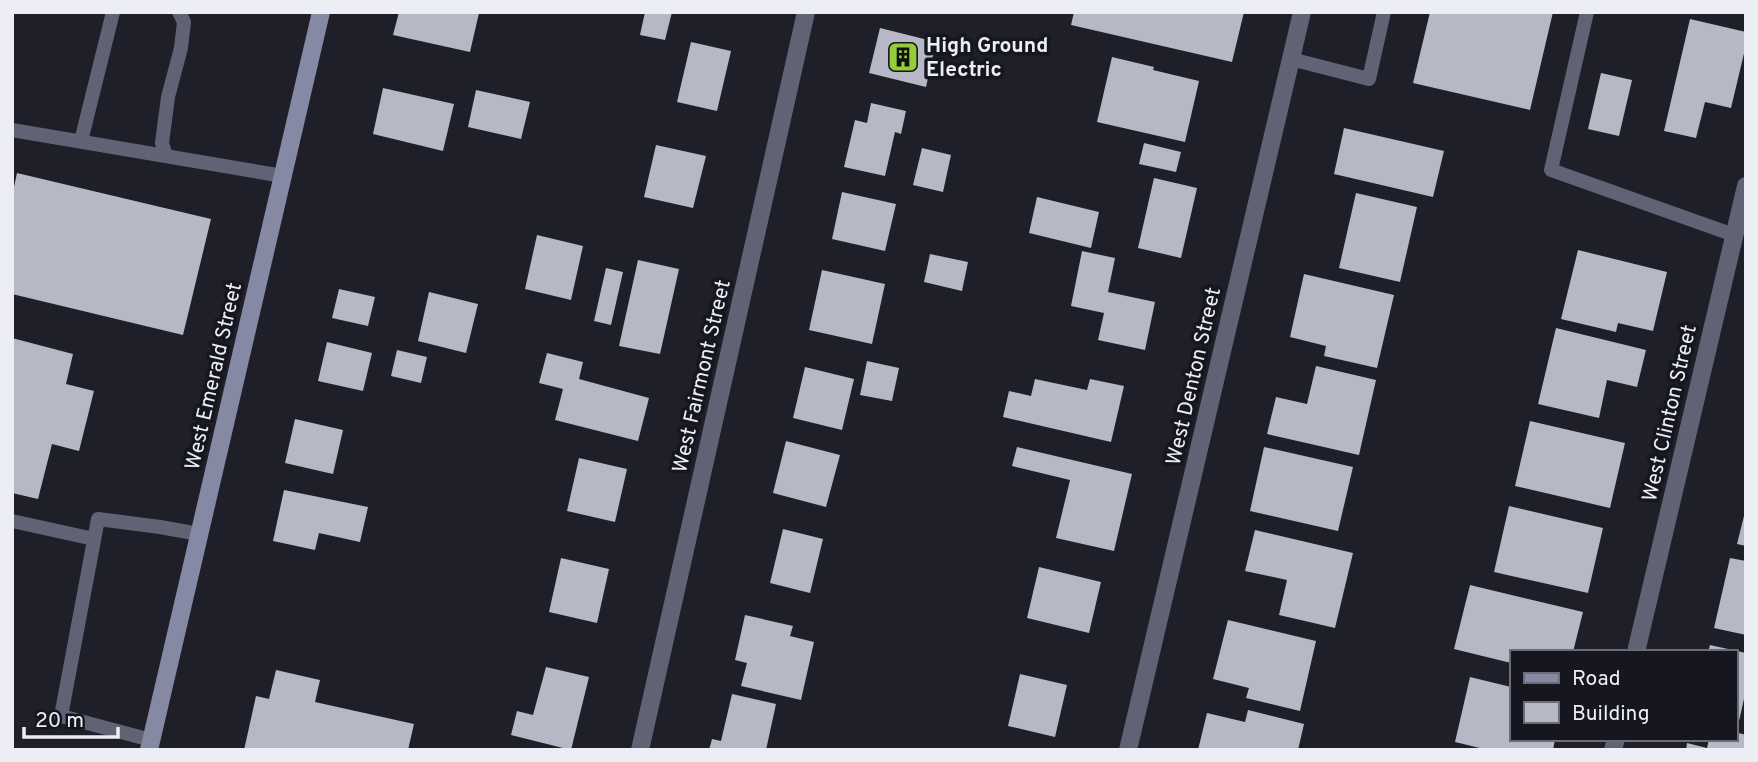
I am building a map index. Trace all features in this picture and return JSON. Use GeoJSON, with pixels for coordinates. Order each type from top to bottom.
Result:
{"type":"FeatureCollection","features":[{"type":"Feature","properties":{"kind":"street","name":"West Emerald Street"},"geometry":{"type":"LineString","coordinates":[[150,745],[321,12]]}},
{"type":"Feature","properties":{"kind":"street","name":"West Fairmont Street"},"geometry":{"type":"LineString","coordinates":[[640,750],[806,12]]}},
{"type":"Feature","properties":{"kind":"street","name":"West Denton Street"},"geometry":{"type":"LineString","coordinates":[[1128,750],[1302,12]]}},
{"type":"Feature","properties":{"kind":"street","name":"West Clinton Street"},"geometry":{"type":"LineString","coordinates":[[1636,650],[1745,193]]}},
{"type":"Feature","properties":{"kind":"lane"},"geometry":{"type":"LineString","coordinates":[[81,141],[113,12]]}},
{"type":"Feature","properties":{"kind":"lane"},"geometry":{"type":"LineString","coordinates":[[166,156],[162,143],[168,97],[181,48],[184,22],[179,12]]}},
{"type":"Feature","properties":{"kind":"lane"},"geometry":{"type":"LineString","coordinates":[[1291,59],[1369,79],[1384,12]]}},
{"type":"Feature","properties":{"kind":"lane"},"geometry":{"type":"LineString","coordinates":[[1587,12],[1551,170],[1734,235]]}},
{"type":"Feature","properties":{"kind":"lane"},"geometry":{"type":"LineString","coordinates":[[12,130],[283,176]]}},
{"type":"Feature","properties":{"kind":"lane"},"geometry":{"type":"LineString","coordinates":[[150,745],[61,716],[98,519],[199,534]]}},
{"type":"Feature","properties":{"kind":"lane"},"geometry":{"type":"LineString","coordinates":[[12,521],[94,538]]}},
{"type":"Feature","properties":{"kind":"building"},"geometry":{"type":"Polygon","coordinates":[[[399,12],[479,13],[470,52],[393,35],[399,12]]]}},
{"type":"Feature","properties":{"kind":"building"},"geometry":{"type":"Polygon","coordinates":[[[645,12],[672,12],[665,40],[640,35],[645,12]]]}},
{"type":"Feature","properties":{"kind":"building"},"geometry":{"type":"Polygon","coordinates":[[[1074,12],[1244,12],[1232,62],[1071,25],[1074,12]]]}},
{"type":"Feature","properties":{"kind":"building"},"geometry":{"type":"Polygon","coordinates":[[[1430,12],[1553,12],[1530,110],[1413,83],[1430,12]]]}},
{"type":"Feature","properties":{"kind":"building"},"geometry":{"type":"Polygon","coordinates":[[[1690,19],[1746,32],[1746,45],[1731,108],[1705,102],[1696,138],[1664,131],[1690,19]]]}},
{"type":"Feature","properties":{"kind":"building","name":"High Ground Electric"},"geometry":{"type":"Polygon","coordinates":[[[880,28],[936,42],[926,87],[869,73],[880,28]]]}},
{"type":"Feature","properties":{"kind":"building"},"geometry":{"type":"Polygon","coordinates":[[[691,42],[731,51],[717,111],[677,102],[691,42]]]}},
{"type":"Feature","properties":{"kind":"building"},"geometry":{"type":"Polygon","coordinates":[[[1112,57],[1199,81],[1185,142],[1097,122],[1112,57]]]}},
{"type":"Feature","properties":{"kind":"building"},"geometry":{"type":"Polygon","coordinates":[[[1601,73],[1632,80],[1619,136],[1588,129],[1601,73]]]}},
{"type":"Feature","properties":{"kind":"building"},"geometry":{"type":"Polygon","coordinates":[[[383,88],[454,104],[443,151],[373,134],[383,88]]]}},
{"type":"Feature","properties":{"kind":"building"},"geometry":{"type":"Polygon","coordinates":[[[476,90],[530,102],[521,139],[468,127],[476,90]]]}},
{"type":"Feature","properties":{"kind":"building"},"geometry":{"type":"Polygon","coordinates":[[[871,103],[906,111],[901,134],[895,132],[885,176],[844,167],[855,120],[867,123],[871,103]]]}},
{"type":"Feature","properties":{"kind":"building"},"geometry":{"type":"Polygon","coordinates":[[[1344,128],[1444,151],[1433,197],[1334,174],[1344,128]]]}},
{"type":"Feature","properties":{"kind":"building"},"geometry":{"type":"Polygon","coordinates":[[[1144,143],[1181,152],[1176,172],[1139,164],[1144,143]]]}},
{"type":"Feature","properties":{"kind":"building"},"geometry":{"type":"Polygon","coordinates":[[[656,145],[706,156],[693,208],[644,197],[656,145]]]}},
{"type":"Feature","properties":{"kind":"building"},"geometry":{"type":"Polygon","coordinates":[[[922,148],[951,155],[943,192],[913,185],[922,148]]]}},
{"type":"Feature","properties":{"kind":"building"},"geometry":{"type":"Polygon","coordinates":[[[17,173],[211,219],[183,335],[12,294],[12,187],[17,173]]]}},
{"type":"Feature","properties":{"kind":"building"},"geometry":{"type":"Polygon","coordinates":[[[1154,178],[1197,188],[1181,258],[1138,248],[1154,178]]]}},
{"type":"Feature","properties":{"kind":"building"},"geometry":{"type":"Polygon","coordinates":[[[842,192],[896,204],[885,251],[832,239],[842,192]]]}},
{"type":"Feature","properties":{"kind":"building"},"geometry":{"type":"Polygon","coordinates":[[[1356,193],[1417,207],[1400,282],[1339,268],[1356,193]]]}},
{"type":"Feature","properties":{"kind":"building"},"geometry":{"type":"Polygon","coordinates":[[[1037,197],[1099,212],[1091,248],[1029,233],[1037,197]]]}},
{"type":"Feature","properties":{"kind":"building"},"geometry":{"type":"Polygon","coordinates":[[[537,235],[583,246],[571,300],[525,289],[537,235]]]}},
{"type":"Feature","properties":{"kind":"building"},"geometry":{"type":"Polygon","coordinates":[[[1578,250],[1667,272],[1653,331],[1618,323],[1616,332],[1561,319],[1578,250]]]}},
{"type":"Feature","properties":{"kind":"building"},"geometry":{"type":"Polygon","coordinates":[[[1082,251],[1115,258],[1108,292],[1155,302],[1145,350],[1098,340],[1104,313],[1071,306],[1082,251]]]}},
{"type":"Feature","properties":{"kind":"building"},"geometry":{"type":"Polygon","coordinates":[[[930,254],[968,262],[962,291],[924,282],[930,254]]]}},
{"type":"Feature","properties":{"kind":"building"},"geometry":{"type":"Polygon","coordinates":[[[638,260],[679,269],[660,354],[619,346],[638,260]]]}},
{"type":"Feature","properties":{"kind":"building"},"geometry":{"type":"Polygon","coordinates":[[[606,268],[623,272],[611,325],[594,321],[606,268]]]}},
{"type":"Feature","properties":{"kind":"building"},"geometry":{"type":"Polygon","coordinates":[[[822,270],[885,284],[872,344],[809,330],[822,270]]]}},
{"type":"Feature","properties":{"kind":"building"},"geometry":{"type":"Polygon","coordinates":[[[1304,274],[1394,295],[1377,368],[1324,356],[1326,346],[1290,337],[1304,274]]]}},
{"type":"Feature","properties":{"kind":"building"},"geometry":{"type":"Polygon","coordinates":[[[339,289],[375,297],[368,326],[332,318],[339,289]]]}},
{"type":"Feature","properties":{"kind":"building"},"geometry":{"type":"Polygon","coordinates":[[[429,292],[478,304],[466,353],[418,341],[429,292]]]}},
{"type":"Feature","properties":{"kind":"building"},"geometry":{"type":"Polygon","coordinates":[[[1556,328],[1646,350],[1637,387],[1607,380],[1599,418],[1538,404],[1556,328]]]}},
{"type":"Feature","properties":{"kind":"building"},"geometry":{"type":"Polygon","coordinates":[[[12,338],[73,354],[66,384],[94,391],[79,451],[52,444],[38,499],[12,493],[12,338]]]}},
{"type":"Feature","properties":{"kind":"building"},"geometry":{"type":"Polygon","coordinates":[[[327,342],[372,353],[363,391],[318,381],[327,342]]]}},
{"type":"Feature","properties":{"kind":"building"},"geometry":{"type":"Polygon","coordinates":[[[397,350],[427,357],[421,383],[391,376],[397,350]]]}},
{"type":"Feature","properties":{"kind":"building"},"geometry":{"type":"Polygon","coordinates":[[[547,353],[583,362],[579,379],[649,398],[638,441],[555,420],[563,389],[539,383],[547,353]]]}},
{"type":"Feature","properties":{"kind":"building"},"geometry":{"type":"Polygon","coordinates":[[[867,361],[899,368],[892,401],[860,395],[867,361]]]}},
{"type":"Feature","properties":{"kind":"building"},"geometry":{"type":"Polygon","coordinates":[[[1316,366],[1376,380],[1359,455],[1267,434],[1276,397],[1307,404],[1316,366]]]}},
{"type":"Feature","properties":{"kind":"building"},"geometry":{"type":"Polygon","coordinates":[[[805,367],[854,379],[842,430],[793,418],[805,367]]]}},
{"type":"Feature","properties":{"kind":"building"},"geometry":{"type":"Polygon","coordinates":[[[1035,379],[1087,390],[1090,379],[1124,386],[1111,442],[1003,417],[1009,391],[1031,396],[1035,379]]]}},
{"type":"Feature","properties":{"kind":"building"},"geometry":{"type":"Polygon","coordinates":[[[295,419],[343,430],[333,474],[285,463],[295,419]]]}},
{"type":"Feature","properties":{"kind":"building"},"geometry":{"type":"Polygon","coordinates":[[[1530,421],[1625,443],[1610,508],[1515,486],[1530,421]]]}},
{"type":"Feature","properties":{"kind":"building"},"geometry":{"type":"Polygon","coordinates":[[[786,441],[840,455],[826,507],[773,493],[786,441]]]}},
{"type":"Feature","properties":{"kind":"building"},"geometry":{"type":"Polygon","coordinates":[[[1017,447],[1132,474],[1114,551],[1056,538],[1070,480],[1012,466],[1017,447]]]}},
{"type":"Feature","properties":{"kind":"building"},"geometry":{"type":"Polygon","coordinates":[[[1264,447],[1353,467],[1338,531],[1250,511],[1264,447]]]}},
{"type":"Feature","properties":{"kind":"building"},"geometry":{"type":"Polygon","coordinates":[[[579,458],[627,469],[615,522],[567,511],[579,458]]]}},
{"type":"Feature","properties":{"kind":"building"},"geometry":{"type":"Polygon","coordinates":[[[284,490],[368,507],[360,542],[319,533],[315,550],[273,541],[284,490]]]}},
{"type":"Feature","properties":{"kind":"building"},"geometry":{"type":"Polygon","coordinates":[[[1509,506],[1603,528],[1588,593],[1494,572],[1509,506]]]}},
{"type":"Feature","properties":{"kind":"building"},"geometry":{"type":"Polygon","coordinates":[[[1746,512],[1746,546],[1737,544],[1746,512]]]}},
{"type":"Feature","properties":{"kind":"building"},"geometry":{"type":"Polygon","coordinates":[[[783,529],[823,539],[810,593],[770,583],[783,529]]]}},
{"type":"Feature","properties":{"kind":"building"},"geometry":{"type":"Polygon","coordinates":[[[1255,530],[1353,553],[1335,628],[1279,615],[1287,580],[1245,571],[1255,530]]]}},
{"type":"Feature","properties":{"kind":"building"},"geometry":{"type":"Polygon","coordinates":[[[561,558],[609,569],[597,623],[549,612],[561,558]]]}},
{"type":"Feature","properties":{"kind":"building"},"geometry":{"type":"Polygon","coordinates":[[[1730,558],[1746,561],[1746,635],[1714,628],[1730,558]]]}},
{"type":"Feature","properties":{"kind":"building"},"geometry":{"type":"Polygon","coordinates":[[[1039,567],[1101,582],[1089,633],[1027,618],[1039,567]]]}},
{"type":"Feature","properties":{"kind":"building"},"geometry":{"type":"Polygon","coordinates":[[[1470,585],[1583,612],[1574,650],[1510,650],[1510,663],[1454,649],[1470,585]]]}},
{"type":"Feature","properties":{"kind":"building"},"geometry":{"type":"Polygon","coordinates":[[[745,615],[793,626],[790,636],[814,642],[801,700],[741,686],[747,663],[735,660],[745,615]]]}},
{"type":"Feature","properties":{"kind":"building"},"geometry":{"type":"Polygon","coordinates":[[[1228,620],[1316,641],[1300,711],[1246,698],[1249,688],[1213,679],[1228,620]]]}},
{"type":"Feature","properties":{"kind":"building"},"geometry":{"type":"Polygon","coordinates":[[[1710,645],[1732,650],[1709,650],[1710,645]]]}},
{"type":"Feature","properties":{"kind":"building"},"geometry":{"type":"Polygon","coordinates":[[[1737,651],[1746,653],[1746,690],[1739,721],[1737,651]]]}},
{"type":"Feature","properties":{"kind":"building"},"geometry":{"type":"Polygon","coordinates":[[[546,667],[589,677],[571,750],[511,735],[517,711],[533,715],[546,667]]]}},
{"type":"Feature","properties":{"kind":"building"},"geometry":{"type":"Polygon","coordinates":[[[276,670],[320,680],[315,702],[414,724],[408,750],[244,750],[256,696],[269,699],[276,670]]]}},
{"type":"Feature","properties":{"kind":"building"},"geometry":{"type":"Polygon","coordinates":[[[1020,674],[1067,685],[1055,737],[1008,726],[1020,674]]]}},
{"type":"Feature","properties":{"kind":"building"},"geometry":{"type":"Polygon","coordinates":[[[1470,677],[1510,687],[1510,741],[1555,741],[1553,750],[1488,750],[1455,742],[1470,677]]]}},
{"type":"Feature","properties":{"kind":"building"},"geometry":{"type":"Polygon","coordinates":[[[732,694],[776,704],[766,750],[709,750],[712,739],[721,741],[732,694]]]}},
{"type":"Feature","properties":{"kind":"building"},"geometry":{"type":"Polygon","coordinates":[[[1248,710],[1304,724],[1298,750],[1198,750],[1207,713],[1245,722],[1248,710]]]}},
{"type":"Feature","properties":{"kind":"building"},"geometry":{"type":"Polygon","coordinates":[[[1737,733],[1746,735],[1746,750],[1686,750],[1687,743],[1707,748],[1709,741],[1737,741],[1737,733]]]}},
{"type":"Feature","properties":{"kind":"place","name":"High Ground Electric"},"geometry":{"type":"Point","coordinates":[903,57]}}]}
